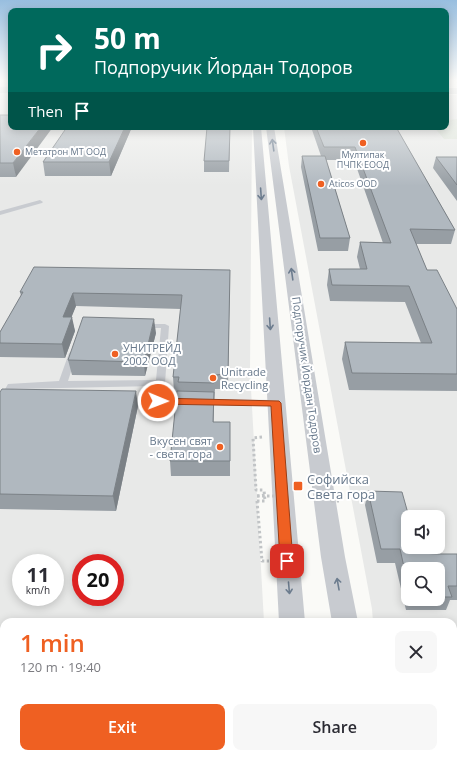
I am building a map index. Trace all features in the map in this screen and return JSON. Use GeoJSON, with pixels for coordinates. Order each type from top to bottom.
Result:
{"type":"FeatureCollection","features":[{"type":"Feature","properties":{"kind":"street"},"geometry":{"type":"LineString","coordinates":[[257,130],[276,403],[279,496],[292,618]]}},
{"type":"Feature","properties":{"kind":"street","name":"Подпоручик Йордан Тодоров"},"geometry":{"type":"LineString","coordinates":[[270,130],[344,618]]}},
{"type":"Feature","properties":{"kind":"lane"},"geometry":{"type":"LineString","coordinates":[[0,213],[40,202]]}},
{"type":"Feature","properties":{"kind":"lane"},"geometry":{"type":"LineString","coordinates":[[135,326],[165,326],[158,401],[276,403]]}},
{"type":"Feature","properties":{"kind":"lane"},"geometry":{"type":"LineString","coordinates":[[63,384],[75,347]]}},
{"type":"Feature","properties":{"kind":"lane"},"geometry":{"type":"LineString","coordinates":[[0,406],[11,386],[160,382]]}},
{"type":"Feature","properties":{"kind":"path"},"geometry":{"type":"LineString","coordinates":[[253,438],[256,490],[279,496]]}},
{"type":"Feature","properties":{"kind":"path"},"geometry":{"type":"LineString","coordinates":[[257,496],[279,496]]}},
{"type":"Feature","properties":{"kind":"path"},"geometry":{"type":"LineString","coordinates":[[262,561],[257,501],[265,501],[279,496]]}},
{"type":"Feature","properties":{"kind":"shaded area"},"geometry":{"type":"Polygon","coordinates":[[[0,115],[8,115],[8,130],[252,130],[250,371],[264,618],[0,618],[0,115]]]}},
{"type":"Feature","properties":{"kind":"shaded area"},"geometry":{"type":"Polygon","coordinates":[[[449,115],[457,115],[457,618],[373,618],[289,166],[284,130],[449,130],[449,115]]]}},
{"type":"Feature","properties":{"kind":"shaded area"},"geometry":{"type":"Polygon","coordinates":[[[457,119],[457,139],[444,139],[436,130],[449,130],[449,120],[457,119]]]}},
{"type":"Feature","properties":{"kind":"building"},"geometry":{"type":"Polygon","coordinates":[[[0,115],[8,115],[8,130],[39,130],[13,163],[0,163],[0,115]]]}},
{"type":"Feature","properties":{"kind":"building"},"geometry":{"type":"Polygon","coordinates":[[[65,130],[124,130],[109,162],[43,162],[65,130]]]}},
{"type":"Feature","properties":{"kind":"building"},"geometry":{"type":"Polygon","coordinates":[[[207,130],[230,130],[229,161],[204,161],[207,130]]]}},
{"type":"Feature","properties":{"kind":"building"},"geometry":{"type":"Polygon","coordinates":[[[317,130],[398,130],[455,230],[410,229],[427,270],[437,270],[457,309],[457,374],[352,373],[345,342],[432,343],[409,286],[332,285],[329,269],[367,269],[360,242],[391,243],[355,147],[324,147],[317,130]]]}},
{"type":"Feature","properties":{"kind":"building"},"geometry":{"type":"Polygon","coordinates":[[[302,156],[325,156],[350,238],[320,238],[302,156]]]}},
{"type":"Feature","properties":{"kind":"building"},"geometry":{"type":"Polygon","coordinates":[[[436,157],[457,157],[457,185],[436,157]]]}},
{"type":"Feature","properties":{"kind":"building"},"geometry":{"type":"Polygon","coordinates":[[[34,267],[230,270],[228,374],[214,375],[214,383],[178,382],[179,377],[173,377],[182,295],[73,293],[63,317],[72,317],[62,344],[0,343],[0,332],[23,292],[20,292],[34,267]]]}},
{"type":"Feature","properties":{"kind":"building","name":"УНИТРЕЙД 2002 ООД"},"geometry":{"type":"Polygon","coordinates":[[[83,317],[154,319],[144,362],[68,360],[83,317]]]}},
{"type":"Feature","properties":{"kind":"building"},"geometry":{"type":"Polygon","coordinates":[[[2,389],[136,391],[113,496],[0,494],[0,392],[2,389]]]}},
{"type":"Feature","properties":{"kind":"building"},"geometry":{"type":"Polygon","coordinates":[[[177,391],[214,392],[213,422],[230,422],[230,461],[170,461],[177,391]]]}},
{"type":"Feature","properties":{"kind":"building"},"geometry":{"type":"Polygon","coordinates":[[[368,491],[402,492],[407,510],[401,510],[401,554],[400,549],[381,549],[368,491]]]}},
{"type":"Feature","properties":{"kind":"building"},"geometry":{"type":"Polygon","coordinates":[[[401,554],[457,554],[457,586],[448,586],[452,597],[445,597],[445,562],[403,562],[401,554]]]}},
{"type":"Feature","properties":{"kind":"place","name":"Мултипак ПЧПК ЕООД"},"geometry":{"type":"Point","coordinates":[363,143]}},
{"type":"Feature","properties":{"kind":"place","name":"Метатрон МТ ООД"},"geometry":{"type":"Point","coordinates":[17,152]}},
{"type":"Feature","properties":{"kind":"place","name":"Aticos OOD"},"geometry":{"type":"Point","coordinates":[321,184]}},
{"type":"Feature","properties":{"kind":"place","name":"УНИТРЕЙД 2002 ООД"},"geometry":{"type":"Point","coordinates":[115,354]}},
{"type":"Feature","properties":{"kind":"place","name":"Unitrade Recycling"},"geometry":{"type":"Point","coordinates":[213,378]}},
{"type":"Feature","properties":{"kind":"place","name":"Вкусен свят - света гора"},"geometry":{"type":"Point","coordinates":[220,447]}},
{"type":"Feature","properties":{"kind":"place","name":"Софийска Света гора"},"geometry":{"type":"Point","coordinates":[298,486]}},
{"type":"Feature","properties":{"kind":"route"},"geometry":{"type":"LineString","coordinates":[[158,401],[276,403],[287,561]]}}]}
